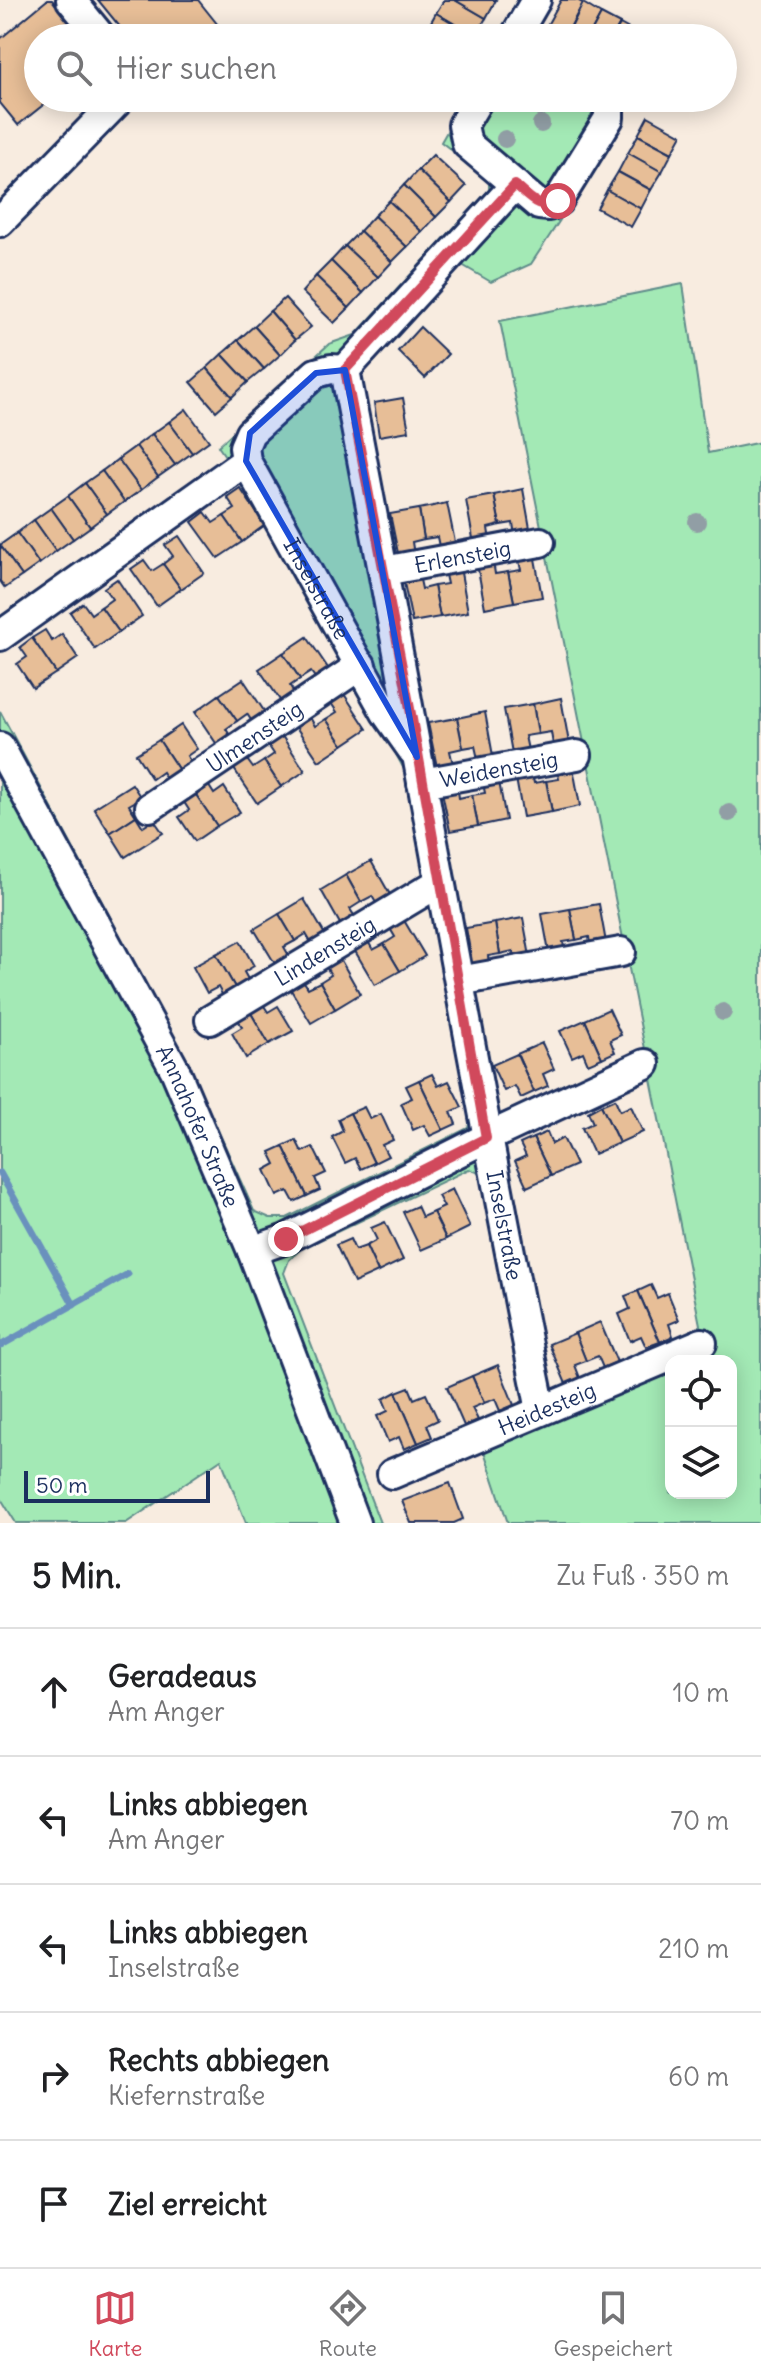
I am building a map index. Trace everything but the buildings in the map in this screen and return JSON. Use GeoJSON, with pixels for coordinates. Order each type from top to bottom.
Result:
{"type":"FeatureCollection","features":[{"type":"Feature","properties":{"kind":"street"},"geometry":{"type":"LineString","coordinates":[[71,0],[91,24]]}},
{"type":"Feature","properties":{"kind":"street"},"geometry":{"type":"LineString","coordinates":[[522,24],[536,0]]}},
{"type":"Feature","properties":{"kind":"street"},"geometry":{"type":"LineString","coordinates":[[0,222],[107,112]]}},
{"type":"Feature","properties":{"kind":"street"},"geometry":{"type":"LineString","coordinates":[[471,112],[463,125],[467,144],[539,205],[549,206],[558,201],[609,118],[609,112]]}},
{"type":"Feature","properties":{"kind":"street"},"geometry":{"type":"LineString","coordinates":[[0,636],[246,461],[244,447],[250,433],[316,373],[331,369],[345,370],[515,185]]}},
{"type":"Feature","properties":{"kind":"street","name":"Inselstraße"},"geometry":{"type":"LineString","coordinates":[[345,370],[486,1138],[541,1410]]}},
{"type":"Feature","properties":{"kind":"street","name":"Inselstraße"},"geometry":{"type":"LineString","coordinates":[[246,461],[419,770]]}},
{"type":"Feature","properties":{"kind":"street","name":"Erlensteig"},"geometry":{"type":"LineString","coordinates":[[384,571],[540,542]]}},
{"type":"Feature","properties":{"kind":"street","name":"Ulmensteig"},"geometry":{"type":"LineString","coordinates":[[150,807],[361,665]]}},
{"type":"Feature","properties":{"kind":"street","name":"Annahofer Straße"},"geometry":{"type":"LineString","coordinates":[[0,747],[175,1070],[252,1251],[355,1523]]}},
{"type":"Feature","properties":{"kind":"street","name":"Weidensteig"},"geometry":{"type":"LineString","coordinates":[[419,770],[577,755]]}},
{"type":"Feature","properties":{"kind":"street","name":"Lindensteig"},"geometry":{"type":"LineString","coordinates":[[210,1020],[440,882]]}},
{"type":"Feature","properties":{"kind":"street"},"geometry":{"type":"LineString","coordinates":[[459,981],[621,952]]}},
{"type":"Feature","properties":{"kind":"street"},"geometry":{"type":"LineString","coordinates":[[252,1251],[286,1239],[486,1138],[645,1064]]}},
{"type":"Feature","properties":{"kind":"street","name":"Heidesteig"},"geometry":{"type":"LineString","coordinates":[[392,1474],[702,1343]]}},
{"type":"Feature","properties":{"kind":"highlighted area"},"geometry":{"type":"Polygon","coordinates":[[[345,370],[417,757],[246,461],[250,433],[316,373],[345,370]]]}},
{"type":"Feature","properties":{"kind":"green space"},"geometry":{"type":"Polygon","coordinates":[[[458,112],[621,112],[560,220],[531,264],[491,282],[462,265],[378,354],[356,382],[554,1418],[665,1372],[665,1499],[737,1499],[737,1355],[706,1355],[500,321],[683,284],[708,453],[761,442],[761,1523],[508,1523],[483,1448],[531,1428],[482,1178],[469,1169],[301,1249],[289,1260],[284,1273],[380,1523],[246,1523],[221,1459],[126,1523],[16,1523],[0,1497],[0,711],[188,1063],[254,1211],[270,1218],[287,1218],[468,1128],[471,1117],[405,771],[272,524],[218,446],[329,344],[355,335],[489,190],[489,179],[441,142],[458,112]]]}},
{"type":"Feature","properties":{"kind":"waterway"},"geometry":{"type":"LineString","coordinates":[[0,1173],[74,1305]]}},
{"type":"Feature","properties":{"kind":"waterway"},"geometry":{"type":"LineString","coordinates":[[0,1346],[128,1274]]}},
{"type":"Feature","properties":{"kind":"route"},"geometry":{"type":"LineString","coordinates":[[286,1239],[486,1138],[412,719],[345,370],[515,185],[539,205],[549,206],[558,201]]}}]}
